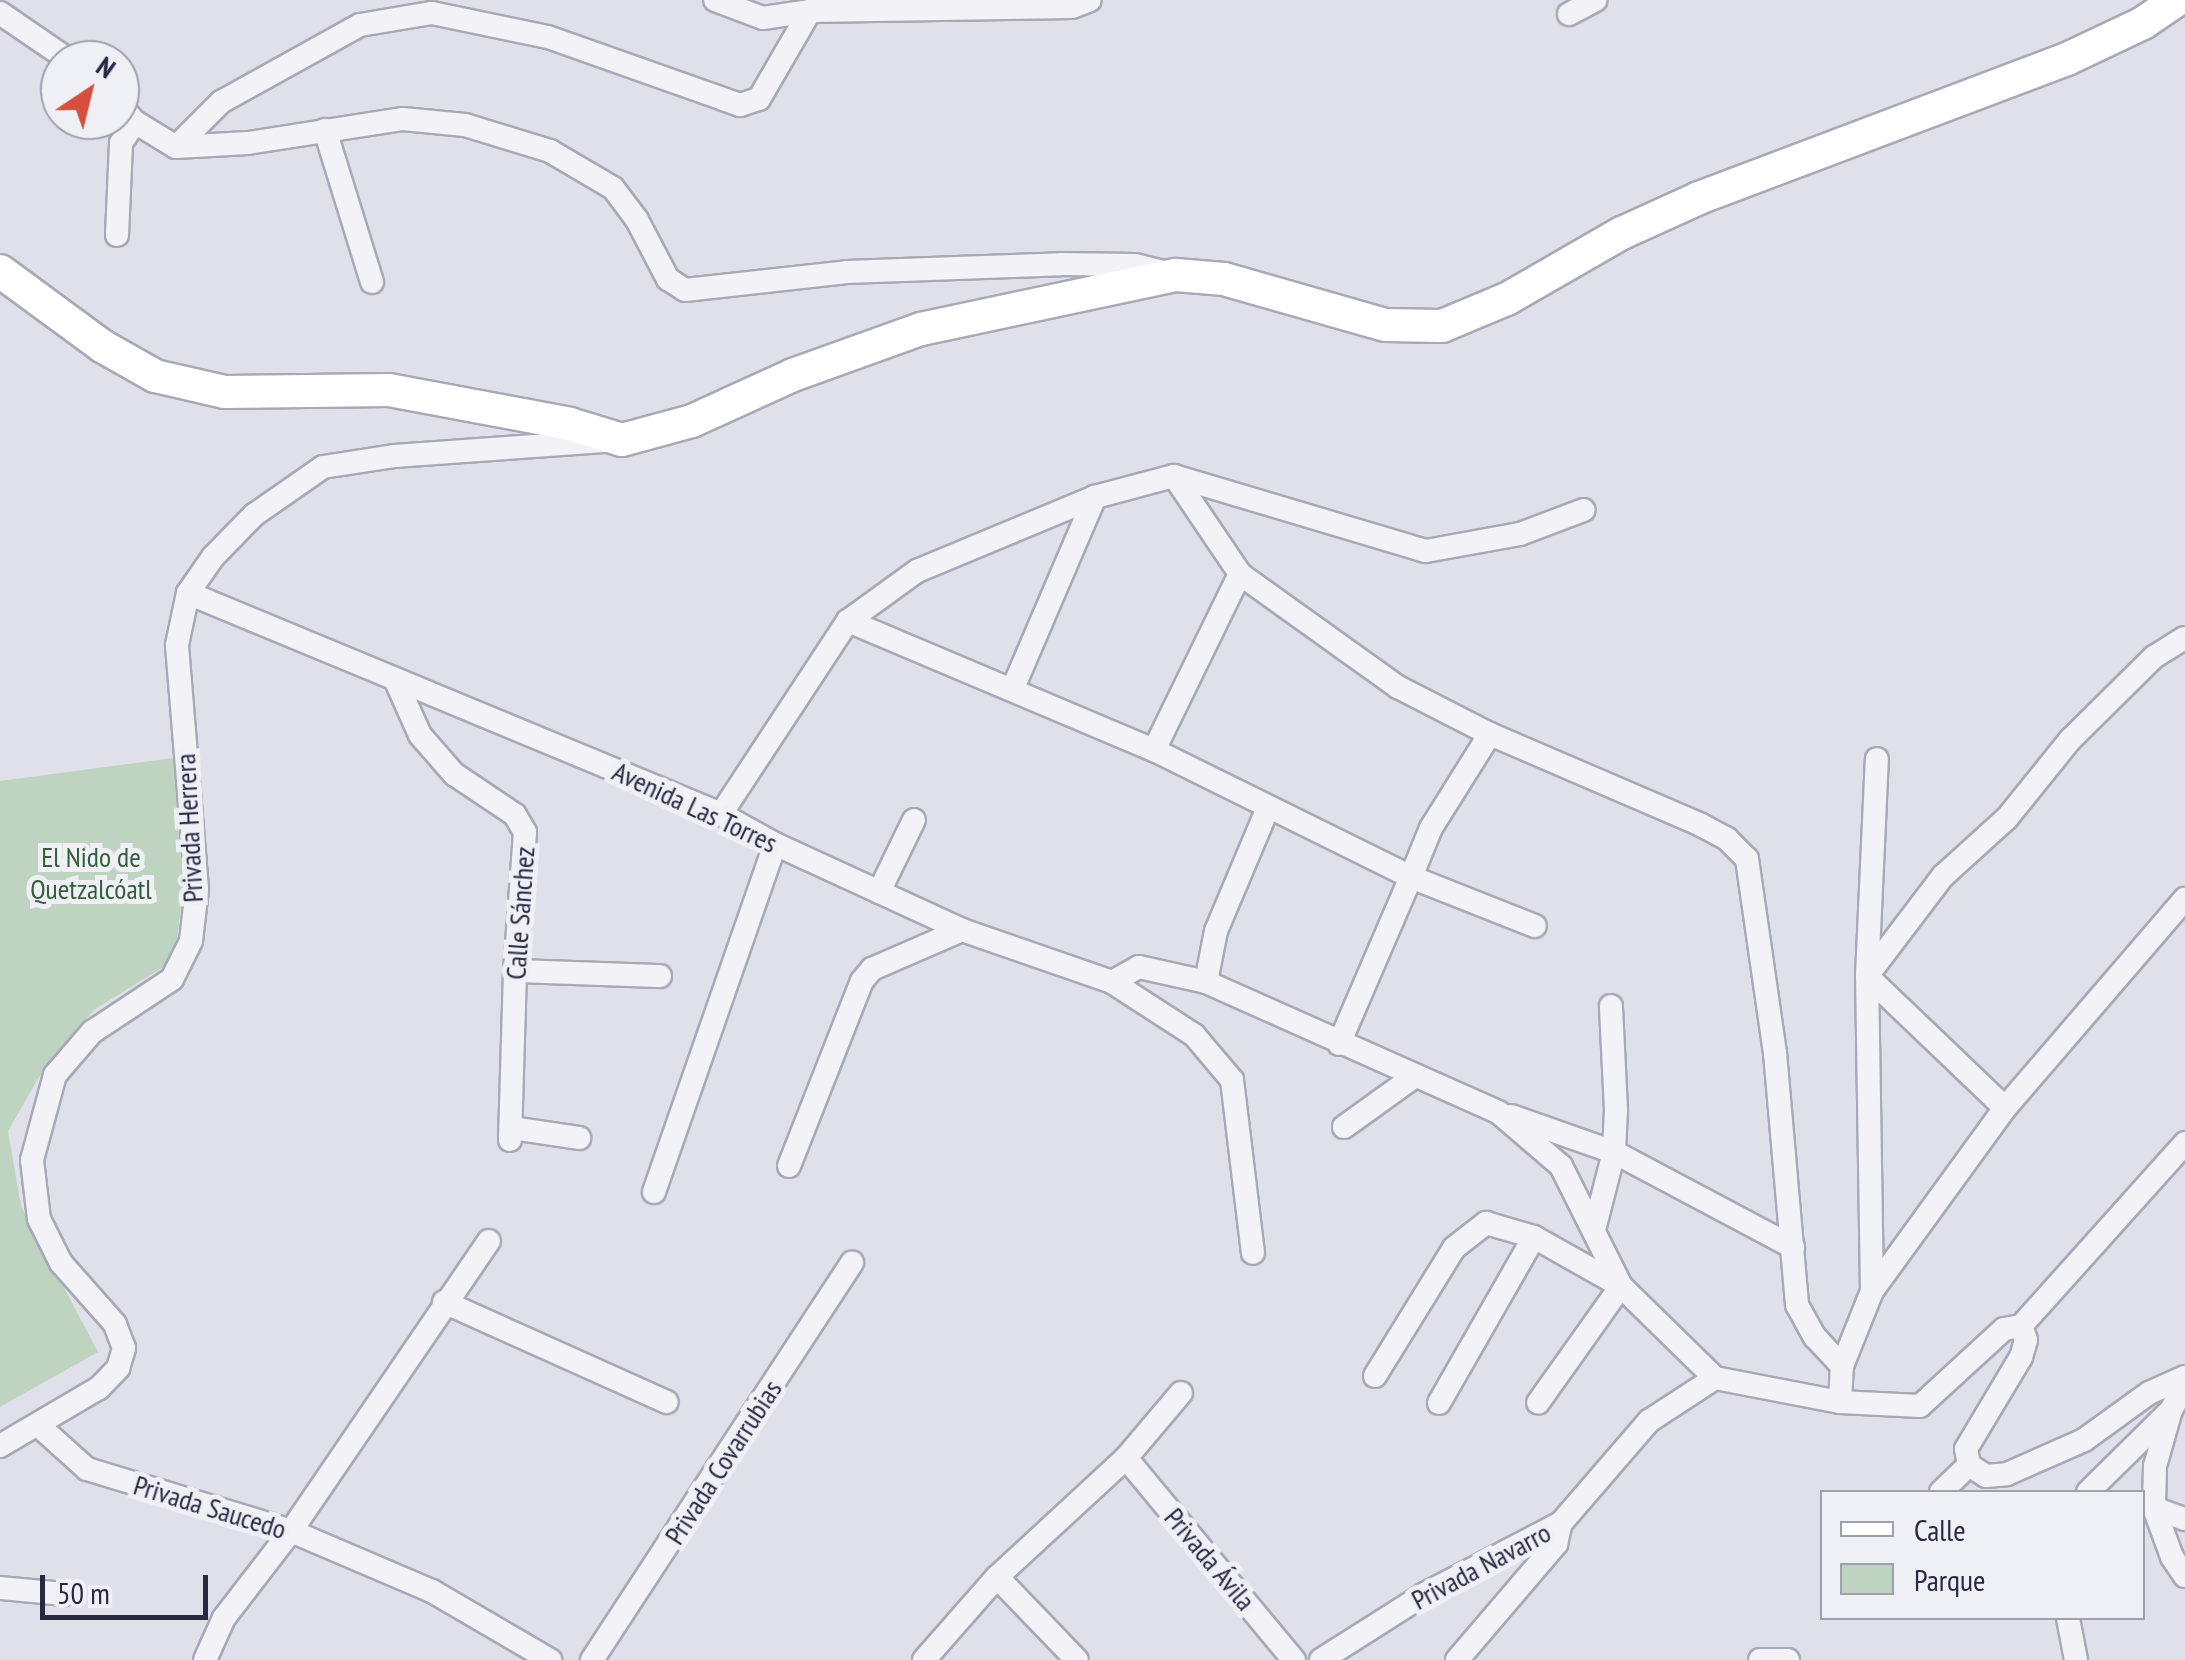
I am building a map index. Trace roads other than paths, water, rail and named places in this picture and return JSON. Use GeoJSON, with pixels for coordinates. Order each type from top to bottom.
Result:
{"type":"FeatureCollection","features":[{"type":"Feature","properties":{"kind":"street"},"geometry":{"type":"LineString","coordinates":[[715,0],[763,18],[810,11],[1072,7],[1090,0]]}},
{"type":"Feature","properties":{"kind":"street"},"geometry":{"type":"LineString","coordinates":[[1570,14],[1595,0]]}},
{"type":"Feature","properties":{"kind":"street"},"geometry":{"type":"LineString","coordinates":[[140,122],[176,146],[248,144],[402,119],[465,125],[550,151],[613,188],[637,220],[668,279],[685,290],[846,272],[1135,265],[1176,275],[1224,279],[1386,325],[1442,326],[1507,299],[1622,233],[1699,198],[2067,59],[2143,23],[2177,0]]}},
{"type":"Feature","properties":{"kind":"street"},"geometry":{"type":"LineString","coordinates":[[176,146],[221,102],[360,26],[432,13],[548,37],[740,105],[760,99],[810,11]]}},
{"type":"Feature","properties":{"kind":"street"},"geometry":{"type":"LineString","coordinates":[[0,13],[40,40]]}},
{"type":"Feature","properties":{"kind":"street"},"geometry":{"type":"LineString","coordinates":[[325,130],[372,282]]}},
{"type":"Feature","properties":{"kind":"street"},"geometry":{"type":"LineString","coordinates":[[118,235],[121,140]]}},
{"type":"Feature","properties":{"kind":"street"},"geometry":{"type":"LineString","coordinates":[[0,271],[102,346],[155,376],[225,392],[389,390],[551,420],[622,440]]}},
{"type":"Feature","properties":{"kind":"street"},"geometry":{"type":"LineString","coordinates":[[188,594],[212,557],[254,515],[323,467],[395,456],[622,440],[692,421],[794,375],[921,329],[1176,275]]}},
{"type":"Feature","properties":{"kind":"street"},"geometry":{"type":"LineString","coordinates":[[1174,476],[1240,574],[1398,687],[1490,734],[1702,825],[1727,839],[1747,859],[1776,1053],[1797,1305],[1815,1337],[1842,1366]]}},
{"type":"Feature","properties":{"kind":"street"},"geometry":{"type":"LineString","coordinates":[[721,814],[848,621],[917,570],[1095,497],[1174,476],[1426,552],[1520,534],[1584,510]]}},
{"type":"Feature","properties":{"kind":"street"},"geometry":{"type":"LineString","coordinates":[[1012,688],[1095,497]]}},
{"type":"Feature","properties":{"kind":"street"},"geometry":{"type":"LineString","coordinates":[[1154,750],[1240,574]]}},
{"type":"Feature","properties":{"kind":"street","name":"Avenida Las Torres"},"geometry":{"type":"LineString","coordinates":[[188,594],[721,814],[775,844],[962,930],[1112,982],[1194,1035],[1232,1080],[1253,1252]]}},
{"type":"Feature","properties":{"kind":"street","name":"Privada Herrera"},"geometry":{"type":"LineString","coordinates":[[0,1446],[99,1388],[118,1368],[124,1348],[115,1324],[61,1263],[39,1219],[32,1160],[55,1074],[92,1032],[172,979],[192,940],[198,889],[176,645],[188,594]]}},
{"type":"Feature","properties":{"kind":"street"},"geometry":{"type":"LineString","coordinates":[[848,621],[1154,750],[1268,810],[1411,876],[1535,926]]}},
{"type":"Feature","properties":{"kind":"street"},"geometry":{"type":"LineString","coordinates":[[1866,976],[1943,876],[2007,818],[2070,740],[2154,657],[2185,638]]}},
{"type":"Feature","properties":{"kind":"street","name":"Calle Sánchez"},"geometry":{"type":"LineString","coordinates":[[395,679],[420,735],[454,774],[515,814],[525,832],[515,971],[511,1134],[578,1138]]}},
{"type":"Feature","properties":{"kind":"street"},"geometry":{"type":"LineString","coordinates":[[1339,1044],[1430,828],[1490,734]]}},
{"type":"Feature","properties":{"kind":"street"},"geometry":{"type":"LineString","coordinates":[[1872,1292],[1866,976],[1877,760]]}},
{"type":"Feature","properties":{"kind":"street"},"geometry":{"type":"LineString","coordinates":[[1206,982],[1216,930],[1268,810]]}},
{"type":"Feature","properties":{"kind":"street"},"geometry":{"type":"LineString","coordinates":[[880,892],[914,820]]}},
{"type":"Feature","properties":{"kind":"street"},"geometry":{"type":"LineString","coordinates":[[654,1192],[775,844]]}},
{"type":"Feature","properties":{"kind":"street"},"geometry":{"type":"LineString","coordinates":[[1840,1402],[1842,1366],[1872,1292],[2005,1108],[2185,899]]}},
{"type":"Feature","properties":{"kind":"street"},"geometry":{"type":"LineString","coordinates":[[789,1166],[862,981],[872,969],[962,930]]}},
{"type":"Feature","properties":{"kind":"street"},"geometry":{"type":"LineString","coordinates":[[1112,982],[1139,967],[1206,982],[1498,1112],[1614,1152],[1793,1247]]}},
{"type":"Feature","properties":{"kind":"street"},"geometry":{"type":"LineString","coordinates":[[515,971],[660,976]]}},
{"type":"Feature","properties":{"kind":"street"},"geometry":{"type":"LineString","coordinates":[[1866,976],[2005,1108]]}},
{"type":"Feature","properties":{"kind":"street"},"geometry":{"type":"LineString","coordinates":[[1594,1226],[1614,1152],[1611,1006]]}},
{"type":"Feature","properties":{"kind":"street"},"geometry":{"type":"LineString","coordinates":[[1344,1127],[1415,1076]]}},
{"type":"Feature","properties":{"kind":"street"},"geometry":{"type":"LineString","coordinates":[[1498,1112],[1560,1166],[1594,1226],[1621,1286]]}},
{"type":"Feature","properties":{"kind":"street"},"geometry":{"type":"LineString","coordinates":[[1375,1376],[1454,1248],[1486,1222],[1534,1236],[1621,1286],[1715,1378],[1840,1402],[1920,1406],[2004,1329],[2021,1326],[2185,1143]]}},
{"type":"Feature","properties":{"kind":"street"},"geometry":{"type":"LineString","coordinates":[[1439,1403],[1534,1236]]}},
{"type":"Feature","properties":{"kind":"street"},"geometry":{"type":"LineString","coordinates":[[204,1660],[224,1618],[291,1531],[489,1241]]}},
{"type":"Feature","properties":{"kind":"street","name":"Privada Covarrubias"},"geometry":{"type":"LineString","coordinates":[[592,1660],[852,1262]]}},
{"type":"Feature","properties":{"kind":"street"},"geometry":{"type":"LineString","coordinates":[[1538,1403],[1621,1286]]}},
{"type":"Feature","properties":{"kind":"street"},"geometry":{"type":"LineString","coordinates":[[444,1302],[667,1402]]}},
{"type":"Feature","properties":{"kind":"street"},"geometry":{"type":"LineString","coordinates":[[1968,1465],[1966,1449],[2021,1357],[2026,1340],[2021,1326]]}},
{"type":"Feature","properties":{"kind":"street"},"geometry":{"type":"LineString","coordinates":[[1968,1465],[1986,1476],[2035,1463],[2084,1440],[2149,1394],[2185,1376]]}},
{"type":"Feature","properties":{"kind":"street","name":"Privada Navarro"},"geometry":{"type":"LineString","coordinates":[[1322,1660],[1426,1594],[1561,1523],[1649,1421],[1715,1378]]}},
{"type":"Feature","properties":{"kind":"street"},"geometry":{"type":"LineString","coordinates":[[2185,1385],[2171,1410],[2155,1466],[2154,1508],[2172,1557],[2185,1576]]}},
{"type":"Feature","properties":{"kind":"street"},"geometry":{"type":"LineString","coordinates":[[924,1660],[997,1577],[1126,1458],[1182,1392]]}},
{"type":"Feature","properties":{"kind":"street"},"geometry":{"type":"LineString","coordinates":[[2090,1490],[2171,1410]]}},
{"type":"Feature","properties":{"kind":"street","name":"Privada Saucedo"},"geometry":{"type":"LineString","coordinates":[[39,1426],[88,1468],[291,1531],[432,1591],[550,1660]]}},
{"type":"Feature","properties":{"kind":"street","name":"Privada Ávila"},"geometry":{"type":"LineString","coordinates":[[1126,1458],[1294,1660]]}},
{"type":"Feature","properties":{"kind":"street"},"geometry":{"type":"LineString","coordinates":[[1942,1490],[1968,1465]]}},
{"type":"Feature","properties":{"kind":"street"},"geometry":{"type":"LineString","coordinates":[[2154,1508],[2185,1519]]}},
{"type":"Feature","properties":{"kind":"street"},"geometry":{"type":"LineString","coordinates":[[1457,1660],[1556,1544],[1561,1523]]}},
{"type":"Feature","properties":{"kind":"street"},"geometry":{"type":"LineString","coordinates":[[997,1577],[1077,1660]]}},
{"type":"Feature","properties":{"kind":"street"},"geometry":{"type":"LineString","coordinates":[[0,1588],[64,1594]]}},
{"type":"Feature","properties":{"kind":"street"},"geometry":{"type":"LineString","coordinates":[[2068,1620],[2076,1660]]}},
{"type":"Feature","properties":{"kind":"street"},"geometry":{"type":"LineString","coordinates":[[1760,1660],[1788,1660]]}},
{"type":"Feature","properties":{"kind":"park label","name":"El Nido de Quetzalcóatl"},"geometry":{"type":"Point","coordinates":[91,873]}}]}
